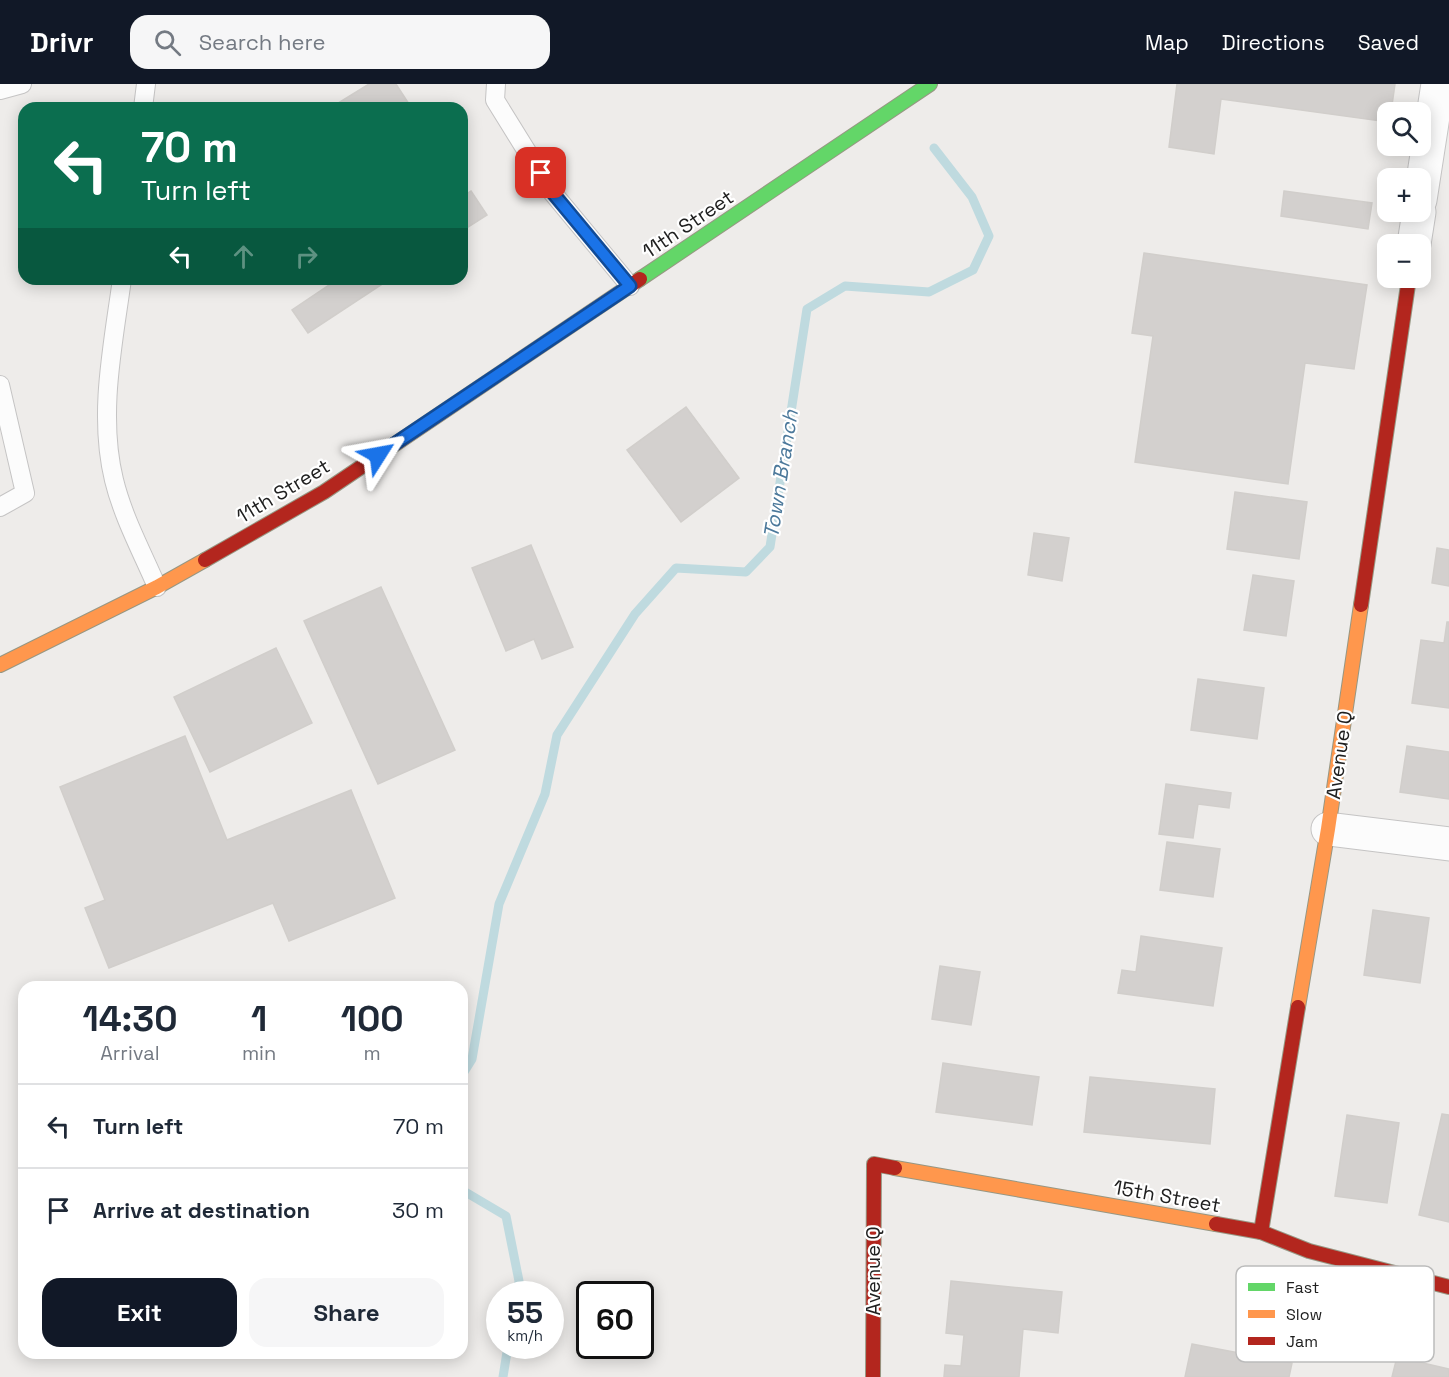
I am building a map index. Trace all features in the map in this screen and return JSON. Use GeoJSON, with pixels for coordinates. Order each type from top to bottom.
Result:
{"type":"FeatureCollection","features":[{"type":"Feature","properties":{"kind":"street","name":"11th Street"},"geometry":{"type":"LineString","coordinates":[[0,665],[157,587],[324,492],[930,84]]}},
{"type":"Feature","properties":{"kind":"street"},"geometry":{"type":"LineString","coordinates":[[1431,168],[1438,84]]}},
{"type":"Feature","properties":{"kind":"street","name":"Avenue Q"},"geometry":{"type":"LineString","coordinates":[[1261,1232],[1328,829],[1408,288]]}},
{"type":"Feature","properties":{"kind":"street"},"geometry":{"type":"LineString","coordinates":[[1328,829],[1449,844]]}},
{"type":"Feature","properties":{"kind":"street","name":"Avenue Q"},"geometry":{"type":"LineString","coordinates":[[873,1377],[874,1164]]}},
{"type":"Feature","properties":{"kind":"street","name":"15th Street"},"geometry":{"type":"LineString","coordinates":[[874,1164],[1261,1232],[1309,1251],[1367,1266]]}},
{"type":"Feature","properties":{"kind":"street","name":"15th Street"},"geometry":{"type":"LineString","coordinates":[[1434,1283],[1449,1287]]}},
{"type":"Feature","properties":{"kind":"lane"},"geometry":{"type":"LineString","coordinates":[[0,90],[22,84]]}},
{"type":"Feature","properties":{"kind":"lane"},"geometry":{"type":"LineString","coordinates":[[144,102],[146,84]]}},
{"type":"Feature","properties":{"kind":"lane"},"geometry":{"type":"LineString","coordinates":[[496,84],[495,100],[552,192],[630,286]]}},
{"type":"Feature","properties":{"kind":"lane"},"geometry":{"type":"LineString","coordinates":[[121,285],[110,368],[108,447],[114,481],[157,587]]}},
{"type":"Feature","properties":{"kind":"lane"},"geometry":{"type":"LineString","coordinates":[[0,385],[25,493],[0,507]]}},
{"type":"Feature","properties":{"kind":"building"},"geometry":{"type":"Polygon","coordinates":[[[369,84],[396,84],[408,102],[340,102],[369,84]]]}},
{"type":"Feature","properties":{"kind":"building"},"geometry":{"type":"Polygon","coordinates":[[[1177,84],[1395,84],[1392,102],[1377,102],[1377,120],[1221,99],[1214,154],[1169,147],[1177,84]]]}},
{"type":"Feature","properties":{"kind":"building"},"geometry":{"type":"Polygon","coordinates":[[[471,191],[487,215],[468,227],[468,193],[471,191]]]}},
{"type":"Feature","properties":{"kind":"building"},"geometry":{"type":"Polygon","coordinates":[[[1284,191],[1372,203],[1368,229],[1281,216],[1284,191]]]}},
{"type":"Feature","properties":{"kind":"building"},"geometry":{"type":"Polygon","coordinates":[[[1144,253],[1367,285],[1354,369],[1305,363],[1288,484],[1135,462],[1153,336],[1132,333],[1144,253]]]}},
{"type":"Feature","properties":{"kind":"building"},"geometry":{"type":"Polygon","coordinates":[[[329,285],[381,285],[308,333],[292,310],[329,285]]]}},
{"type":"Feature","properties":{"kind":"building"},"geometry":{"type":"Polygon","coordinates":[[[686,407],[739,478],[681,522],[627,450],[686,407]]]}},
{"type":"Feature","properties":{"kind":"building"},"geometry":{"type":"Polygon","coordinates":[[[1235,492],[1307,502],[1299,559],[1227,549],[1235,492]]]}},
{"type":"Feature","properties":{"kind":"building"},"geometry":{"type":"Polygon","coordinates":[[[1034,533],[1069,538],[1062,581],[1028,575],[1034,533]]]}},
{"type":"Feature","properties":{"kind":"building"},"geometry":{"type":"Polygon","coordinates":[[[531,545],[573,647],[542,659],[534,639],[506,651],[472,568],[531,545]]]}},
{"type":"Feature","properties":{"kind":"building"},"geometry":{"type":"Polygon","coordinates":[[[1437,548],[1449,550],[1449,586],[1432,583],[1437,548]]]}},
{"type":"Feature","properties":{"kind":"building"},"geometry":{"type":"Polygon","coordinates":[[[1253,575],[1294,581],[1286,636],[1244,630],[1253,575]]]}},
{"type":"Feature","properties":{"kind":"building"},"geometry":{"type":"Polygon","coordinates":[[[381,587],[455,750],[378,784],[304,621],[381,587]]]}},
{"type":"Feature","properties":{"kind":"building"},"geometry":{"type":"Polygon","coordinates":[[[1447,622],[1449,622],[1449,708],[1412,703],[1421,640],[1444,643],[1447,622]]]}},
{"type":"Feature","properties":{"kind":"building"},"geometry":{"type":"Polygon","coordinates":[[[276,648],[312,723],[210,772],[174,697],[276,648]]]}},
{"type":"Feature","properties":{"kind":"building"},"geometry":{"type":"Polygon","coordinates":[[[1198,679],[1264,688],[1257,739],[1191,730],[1198,679]]]}},
{"type":"Feature","properties":{"kind":"building"},"geometry":{"type":"Polygon","coordinates":[[[185,736],[227,840],[351,790],[395,898],[289,941],[273,903],[109,968],[85,908],[105,900],[60,787],[185,736]]]}},
{"type":"Feature","properties":{"kind":"building"},"geometry":{"type":"Polygon","coordinates":[[[1407,746],[1449,752],[1449,799],[1400,792],[1407,746]]]}},
{"type":"Feature","properties":{"kind":"building"},"geometry":{"type":"Polygon","coordinates":[[[1166,784],[1231,793],[1229,808],[1198,804],[1193,838],[1159,834],[1166,784]]]}},
{"type":"Feature","properties":{"kind":"building"},"geometry":{"type":"Polygon","coordinates":[[[1167,842],[1220,849],[1213,897],[1160,890],[1167,842]]]}},
{"type":"Feature","properties":{"kind":"building"},"geometry":{"type":"Polygon","coordinates":[[[1373,910],[1429,918],[1420,983],[1364,975],[1373,910]]]}},
{"type":"Feature","properties":{"kind":"building"},"geometry":{"type":"Polygon","coordinates":[[[1141,936],[1222,948],[1213,1006],[1118,993],[1122,970],[1136,972],[1141,936]]]}},
{"type":"Feature","properties":{"kind":"building"},"geometry":{"type":"Polygon","coordinates":[[[940,966],[980,972],[971,1025],[932,1019],[940,966]]]}},
{"type":"Feature","properties":{"kind":"building"},"geometry":{"type":"Polygon","coordinates":[[[943,1063],[1039,1077],[1032,1125],[936,1112],[943,1063]]]}},
{"type":"Feature","properties":{"kind":"building"},"geometry":{"type":"Polygon","coordinates":[[[1090,1077],[1215,1089],[1210,1144],[1084,1132],[1090,1077]]]}},
{"type":"Feature","properties":{"kind":"building"},"geometry":{"type":"Polygon","coordinates":[[[1442,1114],[1449,1115],[1449,1222],[1419,1215],[1442,1114]]]}},
{"type":"Feature","properties":{"kind":"building"},"geometry":{"type":"Polygon","coordinates":[[[1347,1115],[1399,1123],[1387,1203],[1335,1196],[1347,1115]]]}},
{"type":"Feature","properties":{"kind":"building"},"geometry":{"type":"Polygon","coordinates":[[[951,1281],[1062,1292],[1058,1333],[1023,1329],[1019,1377],[944,1377],[945,1365],[961,1366],[964,1335],[946,1333],[951,1281]]]}},
{"type":"Feature","properties":{"kind":"building"},"geometry":{"type":"Polygon","coordinates":[[[1192,1344],[1236,1352],[1236,1362],[1292,1363],[1289,1377],[1185,1377],[1192,1344]]]}},
{"type":"Feature","properties":{"kind":"building"},"geometry":{"type":"Polygon","coordinates":[[[1396,1362],[1419,1362],[1449,1369],[1449,1377],[1392,1377],[1396,1362]]]}},
{"type":"Feature","properties":{"kind":"waterway","name":"Town Branch"},"geometry":{"type":"LineString","coordinates":[[468,1065],[472,1059],[499,904],[545,794],[557,735],[635,614],[676,568],[746,572],[770,547],[807,309],[845,286],[929,292],[973,270],[989,236],[972,197],[934,148]]}},
{"type":"Feature","properties":{"kind":"waterway","name":"Town Branch"},"geometry":{"type":"LineString","coordinates":[[468,1194],[506,1216],[519,1281]]}},
{"type":"Feature","properties":{"kind":"waterway","name":"Town Branch"},"geometry":{"type":"LineString","coordinates":[[503,1377],[506,1359]]}},
{"type":"Feature","properties":{"kind":"traffic: fast"},"geometry":{"type":"LineString","coordinates":[[640,279],[930,84]]}},
{"type":"Feature","properties":{"kind":"traffic: slow"},"geometry":{"type":"LineString","coordinates":[[0,665],[157,587],[205,560]]}},
{"type":"Feature","properties":{"kind":"traffic: slow"},"geometry":{"type":"LineString","coordinates":[[1298,1007],[1328,829],[1361,605]]}},
{"type":"Feature","properties":{"kind":"traffic: slow"},"geometry":{"type":"LineString","coordinates":[[895,1168],[1216,1224]]}},
{"type":"Feature","properties":{"kind":"traffic: jam"},"geometry":{"type":"LineString","coordinates":[[205,560],[324,492],[640,279]]}},
{"type":"Feature","properties":{"kind":"traffic: jam"},"geometry":{"type":"LineString","coordinates":[[1361,605],[1408,288]]}},
{"type":"Feature","properties":{"kind":"traffic: jam"},"geometry":{"type":"LineString","coordinates":[[1261,1232],[1298,1007]]}},
{"type":"Feature","properties":{"kind":"traffic: jam"},"geometry":{"type":"LineString","coordinates":[[873,1377],[874,1164],[895,1168]]}},
{"type":"Feature","properties":{"kind":"traffic: jam"},"geometry":{"type":"LineString","coordinates":[[1216,1224],[1261,1232],[1309,1251],[1367,1266]]}},
{"type":"Feature","properties":{"kind":"traffic: jam"},"geometry":{"type":"LineString","coordinates":[[1434,1283],[1449,1287]]}},
{"type":"Feature","properties":{"kind":"route"},"geometry":{"type":"LineString","coordinates":[[378,455],[630,286],[552,192],[541,173]]}}]}
